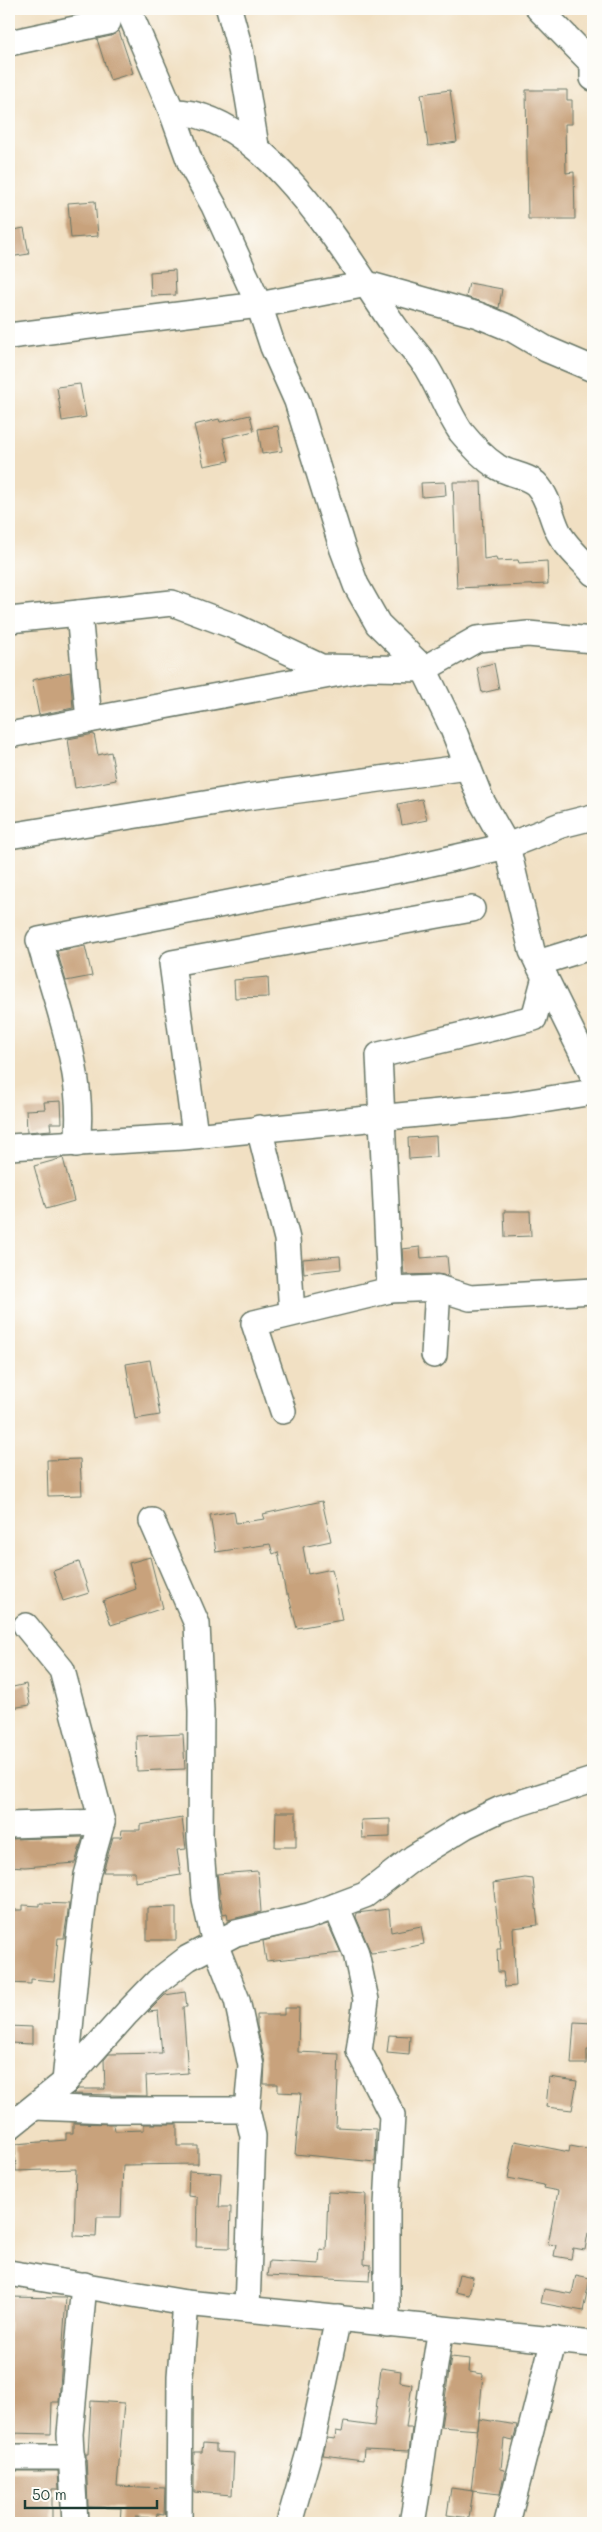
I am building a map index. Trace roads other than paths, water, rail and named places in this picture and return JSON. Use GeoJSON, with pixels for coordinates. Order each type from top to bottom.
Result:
{"type":"FeatureCollection","features":[{"type":"Feature","properties":{"kind":"street"},"geometry":{"type":"LineString","coordinates":[[229,9],[240,49],[256,146]]}},
{"type":"Feature","properties":{"kind":"street"},"geometry":{"type":"LineString","coordinates":[[539,9],[593,64],[593,78]]}},
{"type":"Feature","properties":{"kind":"street"},"geometry":{"type":"LineString","coordinates":[[9,43],[114,14],[172,112],[190,165],[214,206],[259,305],[273,347],[297,401],[343,550],[356,585],[378,624],[424,669],[453,729],[481,800],[507,846],[532,951],[593,1075]]}},
{"type":"Feature","properties":{"kind":"street"},"geometry":{"type":"LineString","coordinates":[[172,112],[180,112],[220,123],[256,146],[295,188],[367,284],[396,328],[424,362],[446,407],[463,434],[496,467],[536,484],[545,498],[560,534],[593,573]]}},
{"type":"Feature","properties":{"kind":"street"},"geometry":{"type":"LineString","coordinates":[[9,336],[259,305],[367,284],[478,315],[512,329],[546,349],[593,368]]}},
{"type":"Feature","properties":{"kind":"street"},"geometry":{"type":"LineString","coordinates":[[9,620],[172,603],[236,627],[321,667],[424,669],[477,639],[528,634],[593,640]]}},
{"type":"Feature","properties":{"kind":"street"},"geometry":{"type":"LineString","coordinates":[[79,613],[89,720]]}},
{"type":"Feature","properties":{"kind":"street"},"geometry":{"type":"LineString","coordinates":[[9,735],[368,668]]}},
{"type":"Feature","properties":{"kind":"street"},"geometry":{"type":"LineString","coordinates":[[9,836],[247,797],[468,767]]}},
{"type":"Feature","properties":{"kind":"street"},"geometry":{"type":"LineString","coordinates":[[77,1144],[80,1122],[74,1066],[39,940],[409,868],[507,846],[560,825],[593,817]]}},
{"type":"Feature","properties":{"kind":"street"},"geometry":{"type":"LineString","coordinates":[[195,1135],[172,963],[472,908]]}},
{"type":"Feature","properties":{"kind":"street"},"geometry":{"type":"LineString","coordinates":[[542,970],[593,946]]}},
{"type":"Feature","properties":{"kind":"street"},"geometry":{"type":"LineString","coordinates":[[390,1290],[379,1055],[534,1018],[542,970]]}},
{"type":"Feature","properties":{"kind":"street"},"geometry":{"type":"LineString","coordinates":[[9,1146],[77,1144],[195,1135],[511,1105],[593,1092]]}},
{"type":"Feature","properties":{"kind":"street"},"geometry":{"type":"LineString","coordinates":[[259,1128],[287,1239],[292,1313]]}},
{"type":"Feature","properties":{"kind":"street"},"geometry":{"type":"LineString","coordinates":[[434,1355],[438,1288]]}},
{"type":"Feature","properties":{"kind":"street"},"geometry":{"type":"LineString","coordinates":[[283,1411],[254,1323],[390,1290],[438,1288],[470,1298],[593,1291]]}},
{"type":"Feature","properties":{"kind":"street"},"geometry":{"type":"LineString","coordinates":[[152,1521],[197,1624],[201,1711],[200,1837],[204,1900],[215,1944],[237,2000],[251,2066],[247,2110],[253,2136],[250,2154],[251,2228],[247,2309]]}},
{"type":"Feature","properties":{"kind":"street"},"geometry":{"type":"LineString","coordinates":[[26,1626],[62,1670],[102,1822],[87,1875],[77,1954],[65,2082]]}},
{"type":"Feature","properties":{"kind":"street"},"geometry":{"type":"LineString","coordinates":[[9,2128],[65,2082],[158,1981],[188,1958],[236,1933],[309,1916],[365,1894],[413,1858],[466,1826],[501,1809],[593,1780]]}},
{"type":"Feature","properties":{"kind":"street"},"geometry":{"type":"LineString","coordinates":[[9,1825],[102,1822]]}},
{"type":"Feature","properties":{"kind":"street"},"geometry":{"type":"LineString","coordinates":[[336,1906],[356,1953],[366,2000],[359,2051],[392,2115],[388,2205],[387,2324]]}},
{"type":"Feature","properties":{"kind":"street"},"geometry":{"type":"LineString","coordinates":[[34,2107],[109,2110],[247,2110]]}},
{"type":"Feature","properties":{"kind":"street"},"geometry":{"type":"LineString","coordinates":[[9,2273],[186,2303],[593,2344]]}},
{"type":"Feature","properties":{"kind":"street"},"geometry":{"type":"LineString","coordinates":[[75,2523],[70,2434],[84,2285]]}},
{"type":"Feature","properties":{"kind":"street"},"geometry":{"type":"LineString","coordinates":[[179,2523],[180,2376],[186,2303]]}},
{"type":"Feature","properties":{"kind":"street"},"geometry":{"type":"LineString","coordinates":[[289,2523],[312,2442],[338,2318]]}},
{"type":"Feature","properties":{"kind":"street"},"geometry":{"type":"LineString","coordinates":[[412,2523],[423,2460],[432,2377],[441,2329]]}},
{"type":"Feature","properties":{"kind":"street"},"geometry":{"type":"LineString","coordinates":[[507,2523],[554,2339]]}},
{"type":"Feature","properties":{"kind":"street"},"geometry":{"type":"LineString","coordinates":[[9,2457],[72,2457]]}}]}
